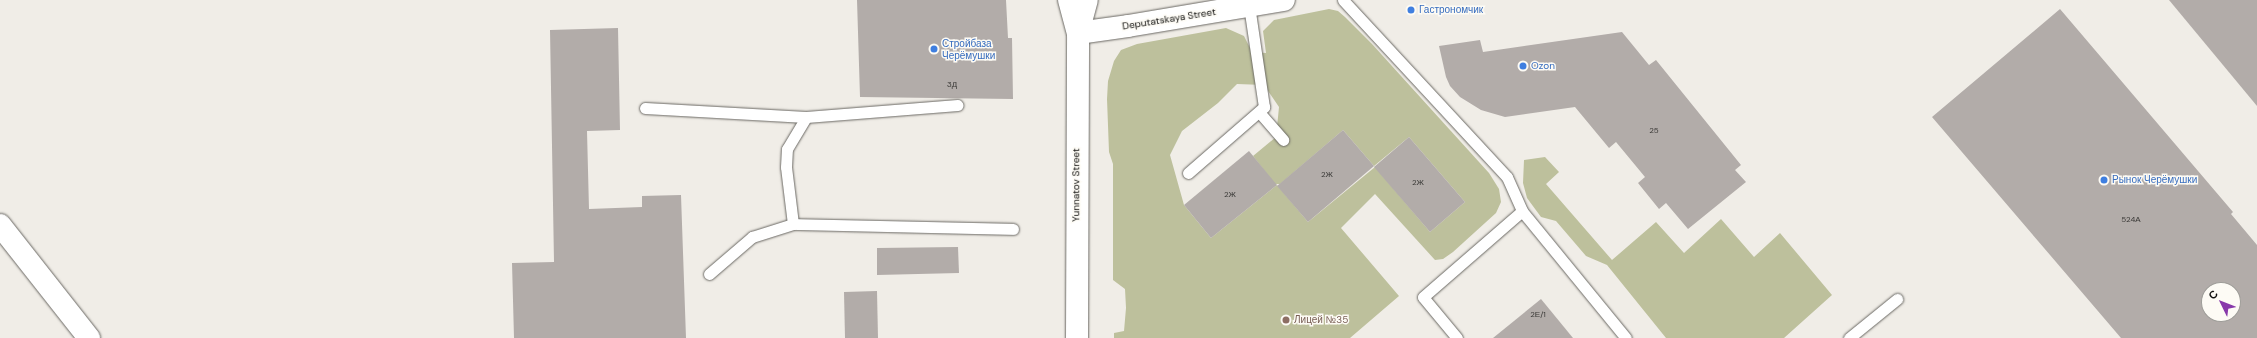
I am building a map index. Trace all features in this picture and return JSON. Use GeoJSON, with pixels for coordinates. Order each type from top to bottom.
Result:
{"type":"FeatureCollection","features":[{"type":"Feature","properties":{"kind":"main road","name":"Yunnatov Street"},"geometry":{"type":"LineString","coordinates":[[1069,0],[1078,32]]}},
{"type":"Feature","properties":{"kind":"main road","name":"Yunnatov Street"},"geometry":{"type":"LineString","coordinates":[[1077,338],[1078,32],[1087,0]]}},
{"type":"Feature","properties":{"kind":"main road","name":"Deputatskaya Street"},"geometry":{"type":"LineString","coordinates":[[1078,32],[1284,0]]}},
{"type":"Feature","properties":{"kind":"main road"},"geometry":{"type":"LineString","coordinates":[[0,225],[89,338]]}},
{"type":"Feature","properties":{"kind":"lane"},"geometry":{"type":"LineString","coordinates":[[1343,0],[1506,177],[1522,210],[1626,338]]}},
{"type":"Feature","properties":{"kind":"lane"},"geometry":{"type":"LineString","coordinates":[[1188,173],[1264,107],[1249,6]]}},
{"type":"Feature","properties":{"kind":"lane"},"geometry":{"type":"LineString","coordinates":[[645,108],[806,118],[958,105]]}},
{"type":"Feature","properties":{"kind":"lane"},"geometry":{"type":"LineString","coordinates":[[1259,112],[1283,140]]}},
{"type":"Feature","properties":{"kind":"lane"},"geometry":{"type":"LineString","coordinates":[[793,224],[786,168],[787,149],[806,118]]}},
{"type":"Feature","properties":{"kind":"lane"},"geometry":{"type":"LineString","coordinates":[[1457,338],[1423,297],[1522,210]]}},
{"type":"Feature","properties":{"kind":"lane"},"geometry":{"type":"LineString","coordinates":[[709,274],[752,236],[793,224],[1013,229]]}},
{"type":"Feature","properties":{"kind":"lane"},"geometry":{"type":"LineString","coordinates":[[1850,338],[1897,299]]}},
{"type":"Feature","properties":{"kind":"green space"},"geometry":{"type":"Polygon","coordinates":[[[1329,9],[1338,11],[1345,17],[1372,44],[1489,173],[1499,189],[1501,202],[1496,213],[1453,252],[1443,259],[1435,260],[1375,194],[1341,228],[1399,296],[1350,338],[1114,338],[1114,333],[1124,331],[1126,308],[1125,289],[1113,280],[1113,164],[1109,152],[1107,99],[1108,81],[1114,61],[1121,50],[1137,44],[1226,28],[1244,36],[1252,52],[1266,53],[1263,31],[1274,20],[1329,9]],[[1237,84],[1218,103],[1182,131],[1170,155],[1184,205],[1211,238],[1277,185],[1308,222],[1375,167],[1430,232],[1465,202],[1409,137],[1374,166],[1343,130],[1280,184],[1275,184],[1253,156],[1276,137],[1279,107],[1264,85],[1237,84]]]}},
{"type":"Feature","properties":{"kind":"green space"},"geometry":{"type":"Polygon","coordinates":[[[1545,157],[1559,172],[1546,184],[1612,260],[1656,222],[1684,253],[1721,219],[1754,257],[1780,233],[1832,295],[1784,338],[1666,338],[1607,265],[1586,256],[1556,221],[1541,217],[1527,198],[1523,183],[1524,160],[1545,157]]]}},
{"type":"Feature","properties":{"kind":"building","name":"Стройбаза Черёмушки"},"geometry":{"type":"Polygon","coordinates":[[[857,0],[1006,0],[1008,38],[1012,38],[1013,99],[860,97],[857,0]]]}},
{"type":"Feature","properties":{"kind":"building"},"geometry":{"type":"Polygon","coordinates":[[[2169,0],[2257,0],[2257,106],[2169,0]]]}},
{"type":"Feature","properties":{"kind":"building"},"geometry":{"type":"Polygon","coordinates":[[[2060,9],[2233,212],[2231,214],[2257,245],[2257,338],[2121,338],[1932,117],[2060,9]]]}},
{"type":"Feature","properties":{"kind":"building"},"geometry":{"type":"Polygon","coordinates":[[[618,28],[620,130],[587,131],[589,209],[642,207],[642,196],[681,195],[686,338],[514,338],[512,263],[554,262],[550,30],[618,28]]]}},
{"type":"Feature","properties":{"kind":"building"},"geometry":{"type":"Polygon","coordinates":[[[1622,32],[1649,65],[1656,60],[1741,165],[1735,170],[1746,182],[1688,229],[1666,203],[1659,209],[1638,183],[1645,177],[1616,142],[1609,148],[1575,107],[1505,117],[1481,110],[1460,97],[1450,86],[1446,77],[1439,46],[1480,40],[1483,52],[1622,32]]]}},
{"type":"Feature","properties":{"kind":"building"},"geometry":{"type":"Polygon","coordinates":[[[1343,130],[1374,166],[1308,222],[1277,186],[1343,130]]]}},
{"type":"Feature","properties":{"kind":"building"},"geometry":{"type":"Polygon","coordinates":[[[1409,137],[1465,202],[1430,232],[1374,167],[1409,137]]]}},
{"type":"Feature","properties":{"kind":"building"},"geometry":{"type":"Polygon","coordinates":[[[1249,151],[1277,185],[1211,238],[1184,205],[1249,151]]]}},
{"type":"Feature","properties":{"kind":"building"},"geometry":{"type":"Polygon","coordinates":[[[958,247],[959,273],[877,275],[877,248],[958,247]]]}},
{"type":"Feature","properties":{"kind":"building"},"geometry":{"type":"Polygon","coordinates":[[[877,291],[878,338],[845,338],[844,292],[877,291]]]}},
{"type":"Feature","properties":{"kind":"building"},"geometry":{"type":"Polygon","coordinates":[[[1541,299],[1573,338],[1493,338],[1541,299]]]}},
{"type":"Feature","properties":{"kind":"place","name":"Гастрономчик"},"geometry":{"type":"Point","coordinates":[1411,10]}},
{"type":"Feature","properties":{"kind":"place","name":"Стройбаза Черёмушки"},"geometry":{"type":"Point","coordinates":[934,49]}},
{"type":"Feature","properties":{"kind":"place","name":"Ozon"},"geometry":{"type":"Point","coordinates":[1523,66]}},
{"type":"Feature","properties":{"kind":"place","name":"Рынок Черёмушки"},"geometry":{"type":"Point","coordinates":[2104,180]}},
{"type":"Feature","properties":{"kind":"place","name":"Лицей №35"},"geometry":{"type":"Point","coordinates":[1286,320]}}]}
